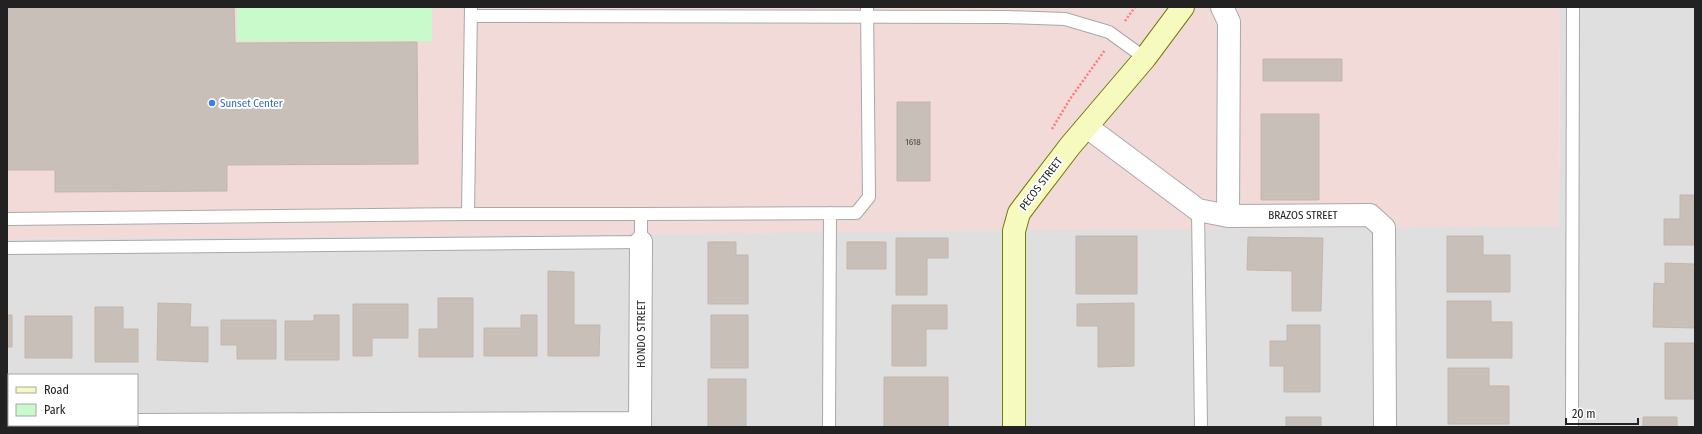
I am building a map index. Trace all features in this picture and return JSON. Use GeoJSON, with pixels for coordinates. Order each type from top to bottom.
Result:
{"type":"FeatureCollection","features":[{"type":"Feature","properties":{"kind":"street","name":"PECOS STREET"},"geometry":{"type":"LineString","coordinates":[[1014,427],[1014,231],[1019,213],[1087,127],[1145,58],[1183,7]]}},
{"type":"Feature","properties":{"kind":"street"},"geometry":{"type":"LineString","coordinates":[[1222,7],[1229,22],[1228,216]]}},
{"type":"Feature","properties":{"kind":"street"},"geometry":{"type":"LineString","coordinates":[[1087,127],[1198,210]]}},
{"type":"Feature","properties":{"kind":"street","name":"BRAZOS STREET"},"geometry":{"type":"LineString","coordinates":[[1198,210],[1228,216],[1370,215],[1384,228],[1385,427]]}},
{"type":"Feature","properties":{"kind":"street","name":"HONDO STREET"},"geometry":{"type":"LineString","coordinates":[[640,425],[641,242]]}},
{"type":"Feature","properties":{"kind":"street"},"geometry":{"type":"LineString","coordinates":[[138,425],[640,425]]}},
{"type":"Feature","properties":{"kind":"lane"},"geometry":{"type":"LineString","coordinates":[[1572,427],[1573,7]]}},
{"type":"Feature","properties":{"kind":"lane"},"geometry":{"type":"LineString","coordinates":[[468,214],[471,11],[867,12],[1065,19],[1109,32],[1145,58]]}},
{"type":"Feature","properties":{"kind":"lane"},"geometry":{"type":"LineString","coordinates":[[7,219],[468,214],[856,213],[870,197],[867,12]]}},
{"type":"Feature","properties":{"kind":"lane"},"geometry":{"type":"LineString","coordinates":[[1198,210],[1201,427]]}},
{"type":"Feature","properties":{"kind":"lane"},"geometry":{"type":"LineString","coordinates":[[829,427],[830,213]]}},
{"type":"Feature","properties":{"kind":"lane"},"geometry":{"type":"LineString","coordinates":[[7,248],[641,242],[641,214]]}},
{"type":"Feature","properties":{"kind":"shaded area","name":"Sunset Center"},"geometry":{"type":"Polygon","coordinates":[[[7,7],[1560,7],[1559,226],[7,239],[7,7]]]}},
{"type":"Feature","properties":{"kind":"shaded area"},"geometry":{"type":"Polygon","coordinates":[[[1560,7],[1695,7],[1695,427],[7,427],[7,239],[1559,225],[1560,7]]]}},
{"type":"Feature","properties":{"kind":"green space"},"geometry":{"type":"Polygon","coordinates":[[[237,7],[432,7],[432,41],[237,41],[237,7]]]}},
{"type":"Feature","properties":{"kind":"building","name":"Sunset Center"},"geometry":{"type":"Polygon","coordinates":[[[7,7],[234,7],[235,43],[417,42],[418,164],[227,165],[227,191],[55,192],[55,170],[7,170],[7,7]]]}},
{"type":"Feature","properties":{"kind":"building"},"geometry":{"type":"Polygon","coordinates":[[[1263,59],[1342,59],[1342,81],[1263,81],[1263,59]]]}},
{"type":"Feature","properties":{"kind":"building"},"geometry":{"type":"Polygon","coordinates":[[[897,102],[930,102],[930,181],[897,181],[897,102]]]}},
{"type":"Feature","properties":{"kind":"building"},"geometry":{"type":"Polygon","coordinates":[[[1261,114],[1319,114],[1319,200],[1261,200],[1261,114]]]}},
{"type":"Feature","properties":{"kind":"building"},"geometry":{"type":"Polygon","coordinates":[[[1680,195],[1695,195],[1695,245],[1664,245],[1664,219],[1680,219],[1680,195]]]}},
{"type":"Feature","properties":{"kind":"building"},"geometry":{"type":"Polygon","coordinates":[[[1076,236],[1137,236],[1137,294],[1076,294],[1076,236]]]}},
{"type":"Feature","properties":{"kind":"building"},"geometry":{"type":"Polygon","coordinates":[[[1447,236],[1483,236],[1483,255],[1510,255],[1510,292],[1447,292],[1447,236]]]}},
{"type":"Feature","properties":{"kind":"building"},"geometry":{"type":"Polygon","coordinates":[[[1248,237],[1323,238],[1321,311],[1292,311],[1292,271],[1247,270],[1248,237]]]}},
{"type":"Feature","properties":{"kind":"building"},"geometry":{"type":"Polygon","coordinates":[[[896,238],[948,238],[948,258],[927,258],[927,295],[896,295],[896,238]]]}},
{"type":"Feature","properties":{"kind":"building"},"geometry":{"type":"Polygon","coordinates":[[[708,242],[736,242],[736,255],[748,255],[748,304],[708,304],[708,242]]]}},
{"type":"Feature","properties":{"kind":"building"},"geometry":{"type":"Polygon","coordinates":[[[847,242],[886,242],[886,269],[847,269],[847,242]]]}},
{"type":"Feature","properties":{"kind":"building"},"geometry":{"type":"Polygon","coordinates":[[[1665,263],[1695,264],[1695,328],[1653,327],[1654,283],[1665,284],[1665,263]]]}},
{"type":"Feature","properties":{"kind":"building"},"geometry":{"type":"Polygon","coordinates":[[[548,271],[574,272],[574,325],[600,325],[599,356],[548,356],[548,271]]]}},
{"type":"Feature","properties":{"kind":"building"},"geometry":{"type":"Polygon","coordinates":[[[438,298],[473,298],[473,357],[419,357],[419,329],[438,329],[438,298]]]}},
{"type":"Feature","properties":{"kind":"building"},"geometry":{"type":"Polygon","coordinates":[[[1447,301],[1491,301],[1491,322],[1512,322],[1512,358],[1447,358],[1447,301]]]}},
{"type":"Feature","properties":{"kind":"building"},"geometry":{"type":"Polygon","coordinates":[[[158,303],[191,304],[190,327],[208,327],[208,362],[157,360],[158,303]]]}},
{"type":"Feature","properties":{"kind":"building"},"geometry":{"type":"Polygon","coordinates":[[[1134,303],[1134,366],[1098,367],[1098,326],[1077,326],[1077,304],[1134,303]]]}},
{"type":"Feature","properties":{"kind":"building"},"geometry":{"type":"Polygon","coordinates":[[[353,304],[408,304],[408,338],[372,338],[372,356],[353,356],[353,304]]]}},
{"type":"Feature","properties":{"kind":"building"},"geometry":{"type":"Polygon","coordinates":[[[892,305],[947,305],[947,329],[926,329],[926,366],[892,366],[892,305]]]}},
{"type":"Feature","properties":{"kind":"building"},"geometry":{"type":"Polygon","coordinates":[[[95,307],[123,307],[123,329],[138,329],[138,362],[95,362],[95,307]]]}},
{"type":"Feature","properties":{"kind":"building"},"geometry":{"type":"Polygon","coordinates":[[[7,315],[12,315],[12,347],[7,347],[7,315]]]}},
{"type":"Feature","properties":{"kind":"building"},"geometry":{"type":"Polygon","coordinates":[[[314,315],[339,315],[339,360],[285,360],[285,321],[314,321],[314,315]]]}},
{"type":"Feature","properties":{"kind":"building"},"geometry":{"type":"Polygon","coordinates":[[[521,315],[537,315],[537,356],[484,356],[484,328],[521,328],[521,315]]]}},
{"type":"Feature","properties":{"kind":"building"},"geometry":{"type":"Polygon","coordinates":[[[711,315],[748,315],[748,368],[711,368],[711,315]]]}},
{"type":"Feature","properties":{"kind":"building"},"geometry":{"type":"Polygon","coordinates":[[[25,316],[72,316],[72,358],[25,358],[25,316]]]}},
{"type":"Feature","properties":{"kind":"building"},"geometry":{"type":"Polygon","coordinates":[[[221,320],[276,320],[276,359],[237,359],[237,345],[221,345],[221,320]]]}},
{"type":"Feature","properties":{"kind":"building"},"geometry":{"type":"Polygon","coordinates":[[[1287,325],[1320,325],[1320,392],[1284,392],[1284,366],[1270,366],[1270,341],[1287,341],[1287,325]]]}},
{"type":"Feature","properties":{"kind":"building"},"geometry":{"type":"Polygon","coordinates":[[[1665,343],[1695,343],[1695,399],[1665,399],[1665,343]]]}},
{"type":"Feature","properties":{"kind":"building"},"geometry":{"type":"Polygon","coordinates":[[[1448,368],[1489,368],[1489,386],[1509,386],[1509,424],[1448,424],[1448,368]]]}},
{"type":"Feature","properties":{"kind":"building"},"geometry":{"type":"Polygon","coordinates":[[[884,377],[948,377],[948,427],[884,427],[884,377]]]}},
{"type":"Feature","properties":{"kind":"building"},"geometry":{"type":"Polygon","coordinates":[[[708,379],[746,379],[746,427],[708,427],[708,379]]]}},
{"type":"Feature","properties":{"kind":"building"},"geometry":{"type":"Polygon","coordinates":[[[1286,417],[1321,417],[1321,427],[1286,427],[1286,417]]]}},
{"type":"Feature","properties":{"kind":"building"},"geometry":{"type":"Polygon","coordinates":[[[1643,417],[1677,417],[1677,427],[1643,427],[1643,417]]]}},
{"type":"Feature","properties":{"kind":"place","name":"Sunset Center"},"geometry":{"type":"Point","coordinates":[212,103]}}]}
